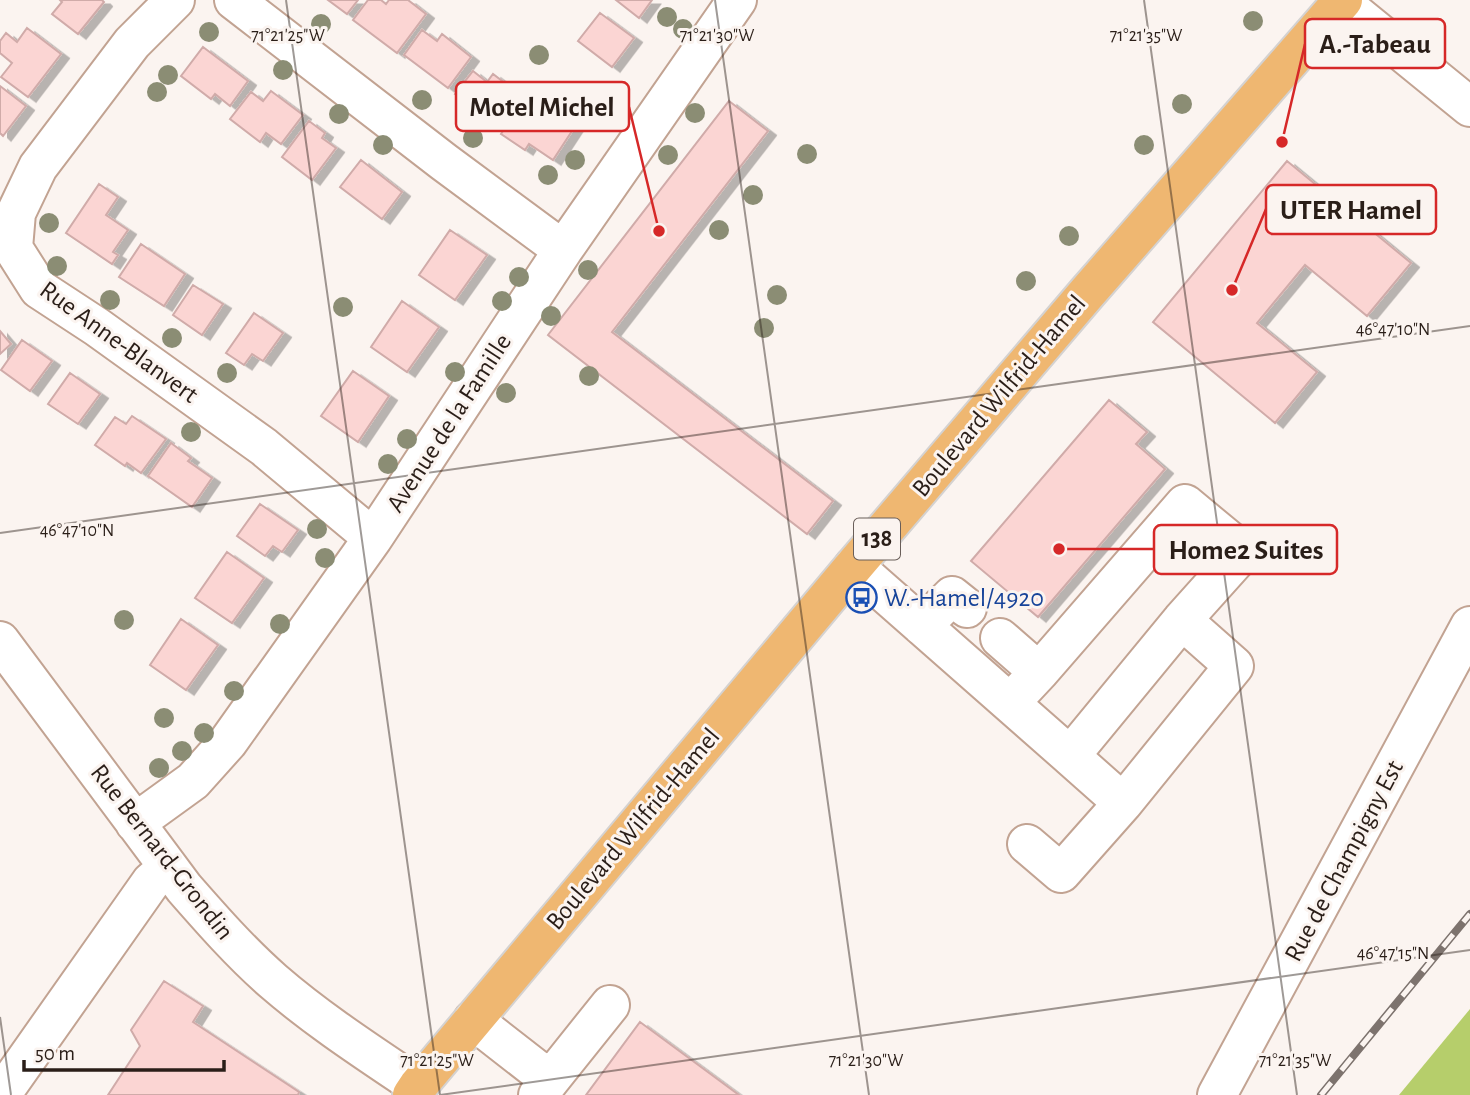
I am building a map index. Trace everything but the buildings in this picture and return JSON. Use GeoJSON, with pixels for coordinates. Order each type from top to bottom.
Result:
{"type":"FeatureCollection","features":[{"type":"Feature","properties":{"kind":"main road","name":"Boulevard Wilfrid-Hamel"},"geometry":{"type":"LineString","coordinates":[[412,1092],[854,566],[1087,293],[1342,1]]}},
{"type":"Feature","properties":{"kind":"street","name":"Rue Anne-Blanvert"},"geometry":{"type":"LineString","coordinates":[[175,0],[132,43],[38,167],[16,213],[13,248],[39,289],[97,327],[264,447],[373,538]]}},
{"type":"Feature","properties":{"kind":"street"},"geometry":{"type":"LineString","coordinates":[[234,0],[563,250]]}},
{"type":"Feature","properties":{"kind":"street","name":"Avenue de la Famille"},"geometry":{"type":"LineString","coordinates":[[135,823],[193,781],[228,742],[373,538],[563,250],[737,0]]}},
{"type":"Feature","properties":{"kind":"street"},"geometry":{"type":"LineString","coordinates":[[1342,1],[1470,107]]}},
{"type":"Feature","properties":{"kind":"street"},"geometry":{"type":"LineString","coordinates":[[1010,704],[1185,505],[1243,552],[1182,620],[1070,756]]}},
{"type":"Feature","properties":{"kind":"street"},"geometry":{"type":"LineString","coordinates":[[854,566],[1123,803]]}},
{"type":"Feature","properties":{"kind":"street"},"geometry":{"type":"LineString","coordinates":[[922,626],[952,596],[967,608]]}},
{"type":"Feature","properties":{"kind":"street"},"geometry":{"type":"LineString","coordinates":[[1027,844],[1061,873],[1123,803],[1234,666],[1182,620]]}},
{"type":"Feature","properties":{"kind":"street","name":"Rue de Champigny Est"},"geometry":{"type":"LineString","coordinates":[[1217,1095],[1470,626]]}},
{"type":"Feature","properties":{"kind":"street"},"geometry":{"type":"LineString","coordinates":[[1000,638],[1039,672]]}},
{"type":"Feature","properties":{"kind":"street","name":"Rue Bernard-Grondin"},"geometry":{"type":"LineString","coordinates":[[0,641],[168,867],[214,922],[274,982],[346,1036],[412,1092]]}},
{"type":"Feature","properties":{"kind":"street"},"geometry":{"type":"LineString","coordinates":[[12,1091],[151,882],[168,867]]}},
{"type":"Feature","properties":{"kind":"street"},"geometry":{"type":"LineString","coordinates":[[473,1020],[544,1088],[610,1006]]}},
{"type":"Feature","properties":{"kind":"green space"},"geometry":{"type":"Polygon","coordinates":[[[1470,1009],[1470,1095],[1399,1095],[1470,1009]]]}},
{"type":"Feature","properties":{"kind":"railway"},"geometry":{"type":"LineString","coordinates":[[1321,1095],[1470,914]]}},
{"type":"Feature","properties":{"kind":"place","name":"A.-Tabeau"},"geometry":{"type":"Point","coordinates":[1282,142]}},
{"type":"Feature","properties":{"kind":"place","name":"Motel Michel"},"geometry":{"type":"Point","coordinates":[659,231]}},
{"type":"Feature","properties":{"kind":"place","name":"UTER Hamel"},"geometry":{"type":"Point","coordinates":[1232,290]}},
{"type":"Feature","properties":{"kind":"place","name":"Home2 Suites"},"geometry":{"type":"Point","coordinates":[1059,549]}},
{"type":"Feature","properties":{"kind":"place","name":"W.-Hamel/4920"},"geometry":{"type":"Point","coordinates":[861,598]}}]}
